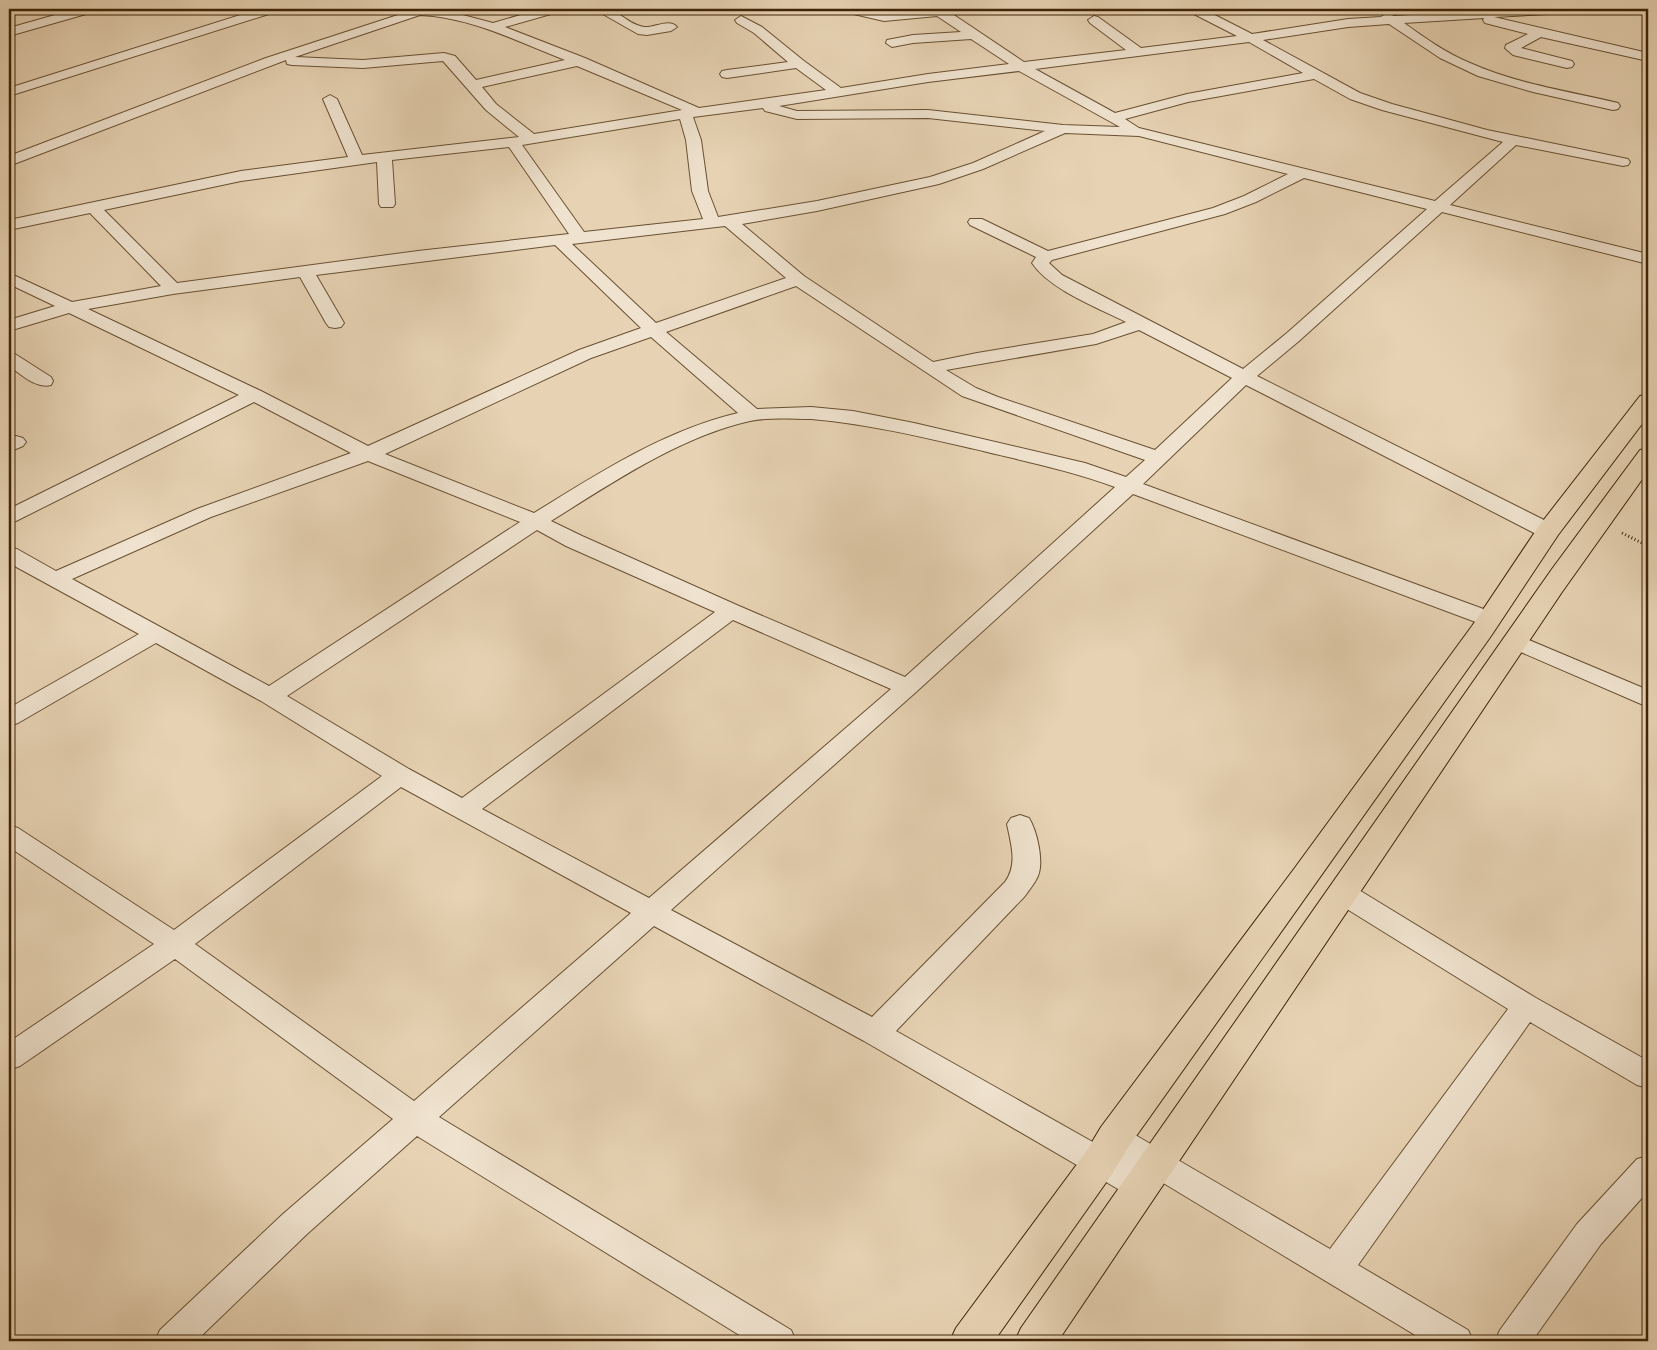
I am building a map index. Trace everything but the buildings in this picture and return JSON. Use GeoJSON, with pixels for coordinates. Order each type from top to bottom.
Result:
{"type":"FeatureCollection","features":[{"type":"Feature","properties":{"kind":"main road"},"geometry":{"type":"LineString","coordinates":[[970,1341],[1490,619],[1548,531],[1648,401]]}},
{"type":"Feature","properties":{"kind":"main road"},"geometry":{"type":"LineString","coordinates":[[1035,1341],[1344,894],[1550,591],[1648,455]]}},
{"type":"Feature","properties":{"kind":"street"},"geometry":{"type":"LineString","coordinates":[[9,32],[89,9]]}},
{"type":"Feature","properties":{"kind":"street"},"geometry":{"type":"LineString","coordinates":[[9,92],[271,9]]}},
{"type":"Feature","properties":{"kind":"street"},"geometry":{"type":"LineString","coordinates":[[384,9],[449,13],[495,26],[580,61],[691,113]]}},
{"type":"Feature","properties":{"kind":"street"},"geometry":{"type":"LineString","coordinates":[[495,26],[554,9]]}},
{"type":"Feature","properties":{"kind":"street"},"geometry":{"type":"LineString","coordinates":[[600,9],[638,30],[648,31],[671,27]]}},
{"type":"Feature","properties":{"kind":"street"},"geometry":{"type":"LineString","coordinates":[[849,9],[884,17],[938,11],[1022,67],[1139,132]]}},
{"type":"Feature","properties":{"kind":"street"},"geometry":{"type":"LineString","coordinates":[[1194,9],[1318,74],[1354,96],[1368,101],[1433,120],[1623,162]]}},
{"type":"Feature","properties":{"kind":"street"},"geometry":{"type":"LineString","coordinates":[[1376,9],[1463,65],[1507,81],[1613,106]]}},
{"type":"Feature","properties":{"kind":"street"},"geometry":{"type":"LineString","coordinates":[[9,225],[218,180],[357,160],[513,142],[691,113],[759,105],[928,78],[1139,53],[1318,27],[1390,19],[1566,9]]}},
{"type":"Feature","properties":{"kind":"street"},"geometry":{"type":"LineString","coordinates":[[9,161],[271,61],[421,11]]}},
{"type":"Feature","properties":{"kind":"street"},"geometry":{"type":"LineString","coordinates":[[1470,15],[1539,33],[1648,57]]}},
{"type":"Feature","properties":{"kind":"street"},"geometry":{"type":"LineString","coordinates":[[741,20],[758,30],[799,64],[838,92]]}},
{"type":"Feature","properties":{"kind":"street"},"geometry":{"type":"LineString","coordinates":[[1094,20],[1139,53]]}},
{"type":"Feature","properties":{"kind":"street"},"geometry":{"type":"LineString","coordinates":[[1539,33],[1511,48],[1518,52],[1567,64]]}},
{"type":"Feature","properties":{"kind":"street"},"geometry":{"type":"LineString","coordinates":[[892,43],[913,39],[972,35]]}},
{"type":"Feature","properties":{"kind":"street"},"geometry":{"type":"LineString","coordinates":[[307,49],[316,60]]}},
{"type":"Feature","properties":{"kind":"street"},"geometry":{"type":"LineString","coordinates":[[271,61],[316,60],[368,64],[444,57],[450,59],[491,107],[530,139]]}},
{"type":"Feature","properties":{"kind":"street"},"geometry":{"type":"LineString","coordinates":[[473,85],[580,61]]}},
{"type":"Feature","properties":{"kind":"street"},"geometry":{"type":"LineString","coordinates":[[727,74],[799,64]]}},
{"type":"Feature","properties":{"kind":"street"},"geometry":{"type":"LineString","coordinates":[[1111,118],[1187,98],[1318,74]]}},
{"type":"Feature","properties":{"kind":"street"},"geometry":{"type":"LineString","coordinates":[[330,99],[357,160]]}},
{"type":"Feature","properties":{"kind":"street"},"geometry":{"type":"LineString","coordinates":[[759,105],[780,112],[797,114],[920,114],[1063,129],[1139,132],[1648,259]]}},
{"type":"Feature","properties":{"kind":"street"},"geometry":{"type":"LineString","coordinates":[[691,113],[690,123],[700,188],[720,221],[798,280],[969,392],[1159,458]]}},
{"type":"Feature","properties":{"kind":"street"},"geometry":{"type":"LineString","coordinates":[[9,326],[71,307],[173,289],[558,239],[720,221],[826,204],[934,180],[978,166],[1063,129]]}},
{"type":"Feature","properties":{"kind":"street"},"geometry":{"type":"LineString","coordinates":[[172,1341],[295,1224],[908,686],[1130,486],[1244,377],[1441,206],[1514,139]]}},
{"type":"Feature","properties":{"kind":"street"},"geometry":{"type":"LineString","coordinates":[[513,142],[579,237]]}},
{"type":"Feature","properties":{"kind":"street"},"geometry":{"type":"LineString","coordinates":[[384,157],[387,204]]}},
{"type":"Feature","properties":{"kind":"street"},"geometry":{"type":"LineString","coordinates":[[1301,173],[1219,211],[1046,256],[1040,263],[1056,279],[1244,377],[1548,531]]}},
{"type":"Feature","properties":{"kind":"street"},"geometry":{"type":"LineString","coordinates":[[92,206],[173,289]]}},
{"type":"Feature","properties":{"kind":"street"},"geometry":{"type":"LineString","coordinates":[[976,222],[1046,256]]}},
{"type":"Feature","properties":{"kind":"street"},"geometry":{"type":"LineString","coordinates":[[558,239],[654,331],[752,415]]}},
{"type":"Feature","properties":{"kind":"street"},"geometry":{"type":"LineString","coordinates":[[306,271],[335,323]]}},
{"type":"Feature","properties":{"kind":"street"},"geometry":{"type":"LineString","coordinates":[[9,278],[254,395],[368,454],[536,521],[574,541],[731,612],[908,686]]}},
{"type":"Feature","properties":{"kind":"street"},"geometry":{"type":"LineString","coordinates":[[55,579],[204,514],[368,454],[585,354],[798,280]]}},
{"type":"Feature","properties":{"kind":"street"},"geometry":{"type":"LineString","coordinates":[[930,368],[977,358],[1086,341],[1141,323]]}},
{"type":"Feature","properties":{"kind":"street"},"geometry":{"type":"LineString","coordinates":[[9,358],[44,381]]}},
{"type":"Feature","properties":{"kind":"street"},"geometry":{"type":"LineString","coordinates":[[9,517],[254,395]]}},
{"type":"Feature","properties":{"kind":"street"},"geometry":{"type":"LineString","coordinates":[[270,696],[536,521],[612,474],[685,436],[712,425],[752,415],[811,413],[853,417],[1085,470],[1490,619]]}},
{"type":"Feature","properties":{"kind":"street"},"geometry":{"type":"LineString","coordinates":[[9,554],[270,696],[400,775],[463,810],[875,1033],[1106,1150],[1149,1175],[1336,1268],[1456,1341]]}},
{"type":"Feature","properties":{"kind":"street"},"geometry":{"type":"LineString","coordinates":[[463,810],[731,612]]}},
{"type":"Feature","properties":{"kind":"street"},"geometry":{"type":"LineString","coordinates":[[9,718],[155,634]]}},
{"type":"Feature","properties":{"kind":"street"},"geometry":{"type":"LineString","coordinates":[[1517,642],[1648,699]]}},
{"type":"Feature","properties":{"kind":"street"},"geometry":{"type":"LineString","coordinates":[[9,1058],[175,944],[400,775]]}},
{"type":"Feature","properties":{"kind":"street"},"geometry":{"type":"LineString","coordinates":[[875,1033],[1015,889],[1025,875],[1026,861],[1020,824]]}},
{"type":"Feature","properties":{"kind":"street"},"geometry":{"type":"LineString","coordinates":[[9,834],[175,944],[416,1119],[778,1341]]}},
{"type":"Feature","properties":{"kind":"street"},"geometry":{"type":"LineString","coordinates":[[1344,894],[1526,1006],[1648,1076]]}},
{"type":"Feature","properties":{"kind":"street"},"geometry":{"type":"LineString","coordinates":[[1336,1268],[1526,1006]]}},
{"type":"Feature","properties":{"kind":"street"},"geometry":{"type":"LineString","coordinates":[[1512,1341],[1589,1234],[1648,1170]]}},
{"type":"Feature","properties":{"kind":"path"},"geometry":{"type":"LineString","coordinates":[[1600,523],[1648,546]]}}]}
